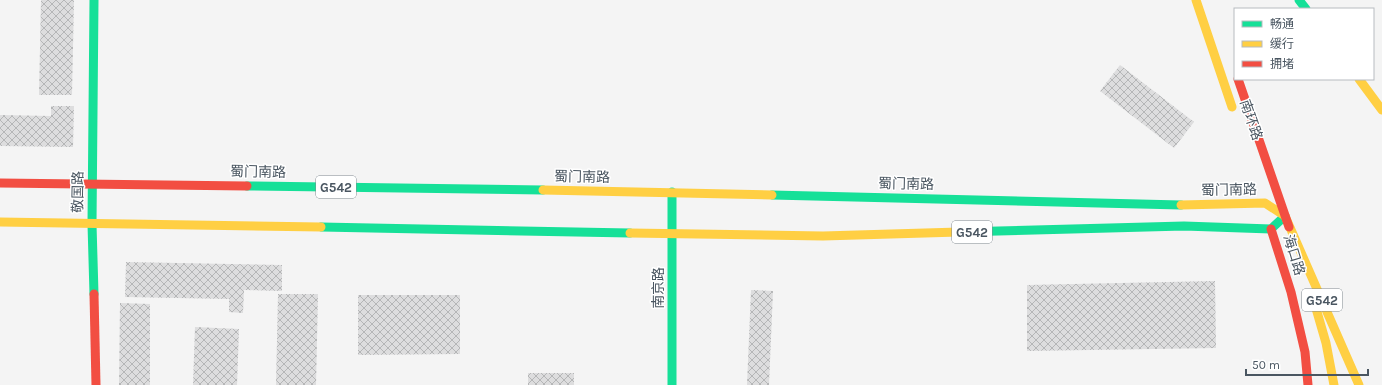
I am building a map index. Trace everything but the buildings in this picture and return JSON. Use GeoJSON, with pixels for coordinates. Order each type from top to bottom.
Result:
{"type":"FeatureCollection","features":[{"type":"Feature","properties":{"kind":"main road","name":"敬国路"},"geometry":{"type":"LineString","coordinates":[[94,0],[92,224],[96,385]]}},
{"type":"Feature","properties":{"kind":"main road","name":"南环路"},"geometry":{"type":"LineString","coordinates":[[1196,0],[1234,113]]}},
{"type":"Feature","properties":{"kind":"main road"},"geometry":{"type":"LineString","coordinates":[[1299,0],[1305,8]]}},
{"type":"Feature","properties":{"kind":"main road"},"geometry":{"type":"LineString","coordinates":[[1238,80],[1285,216],[1271,229]]}},
{"type":"Feature","properties":{"kind":"main road"},"geometry":{"type":"LineString","coordinates":[[1360,80],[1382,110]]}},
{"type":"Feature","properties":{"kind":"main road","name":"蜀门南路"},"geometry":{"type":"LineString","coordinates":[[0,182],[672,192],[1181,205],[1264,199],[1285,216]]}},
{"type":"Feature","properties":{"kind":"main road","name":"南京路"},"geometry":{"type":"LineString","coordinates":[[672,192],[672,385]]}},
{"type":"Feature","properties":{"kind":"main road","name":"海口路"},"geometry":{"type":"LineString","coordinates":[[1264,199],[1271,229],[1291,292],[1305,352],[1308,385]]}},
{"type":"Feature","properties":{"kind":"main road","name":"海口路"},"geometry":{"type":"LineString","coordinates":[[1285,216],[1311,290],[1326,343],[1334,385]]}},
{"type":"Feature","properties":{"kind":"main road","name":"G542"},"geometry":{"type":"LineString","coordinates":[[1285,216],[1359,385]]}},
{"type":"Feature","properties":{"kind":"main road","name":"G542"},"geometry":{"type":"LineString","coordinates":[[0,222],[823,236],[1184,226],[1271,229]]}},
{"type":"Feature","properties":{"kind":"traffic: fast"},"geometry":{"type":"LineString","coordinates":[[94,0],[92,224],[94,294]]}},
{"type":"Feature","properties":{"kind":"traffic: fast"},"geometry":{"type":"LineString","coordinates":[[1299,0],[1305,8]]}},
{"type":"Feature","properties":{"kind":"traffic: fast"},"geometry":{"type":"LineString","coordinates":[[247,186],[543,190]]}},
{"type":"Feature","properties":{"kind":"traffic: fast"},"geometry":{"type":"LineString","coordinates":[[672,192],[672,385]]}},
{"type":"Feature","properties":{"kind":"traffic: fast"},"geometry":{"type":"LineString","coordinates":[[772,195],[1181,205]]}},
{"type":"Feature","properties":{"kind":"traffic: fast"},"geometry":{"type":"LineString","coordinates":[[959,232],[1184,226],[1271,229],[1285,216]]}},
{"type":"Feature","properties":{"kind":"traffic: fast"},"geometry":{"type":"LineString","coordinates":[[321,227],[630,233]]}},
{"type":"Feature","properties":{"kind":"traffic: slow"},"geometry":{"type":"LineString","coordinates":[[1196,0],[1232,107]]}},
{"type":"Feature","properties":{"kind":"traffic: slow"},"geometry":{"type":"LineString","coordinates":[[1360,80],[1382,110]]}},
{"type":"Feature","properties":{"kind":"traffic: slow"},"geometry":{"type":"LineString","coordinates":[[543,190],[772,195]]}},
{"type":"Feature","properties":{"kind":"traffic: slow"},"geometry":{"type":"LineString","coordinates":[[1181,205],[1265,203],[1285,216]]}},
{"type":"Feature","properties":{"kind":"traffic: slow"},"geometry":{"type":"LineString","coordinates":[[1285,216],[1359,385]]}},
{"type":"Feature","properties":{"kind":"traffic: slow"},"geometry":{"type":"LineString","coordinates":[[0,222],[321,227]]}},
{"type":"Feature","properties":{"kind":"traffic: slow"},"geometry":{"type":"LineString","coordinates":[[630,233],[823,236],[959,232]]}},
{"type":"Feature","properties":{"kind":"traffic: slow"},"geometry":{"type":"LineString","coordinates":[[1313,298],[1326,343],[1334,385]]}},
{"type":"Feature","properties":{"kind":"traffic: jam"},"geometry":{"type":"LineString","coordinates":[[1238,80],[1289,227]]}},
{"type":"Feature","properties":{"kind":"traffic: jam"},"geometry":{"type":"LineString","coordinates":[[0,183],[247,186]]}},
{"type":"Feature","properties":{"kind":"traffic: jam"},"geometry":{"type":"LineString","coordinates":[[1271,229],[1291,292],[1305,352],[1308,385]]}},
{"type":"Feature","properties":{"kind":"traffic: jam"},"geometry":{"type":"LineString","coordinates":[[94,294],[96,385]]}}]}
